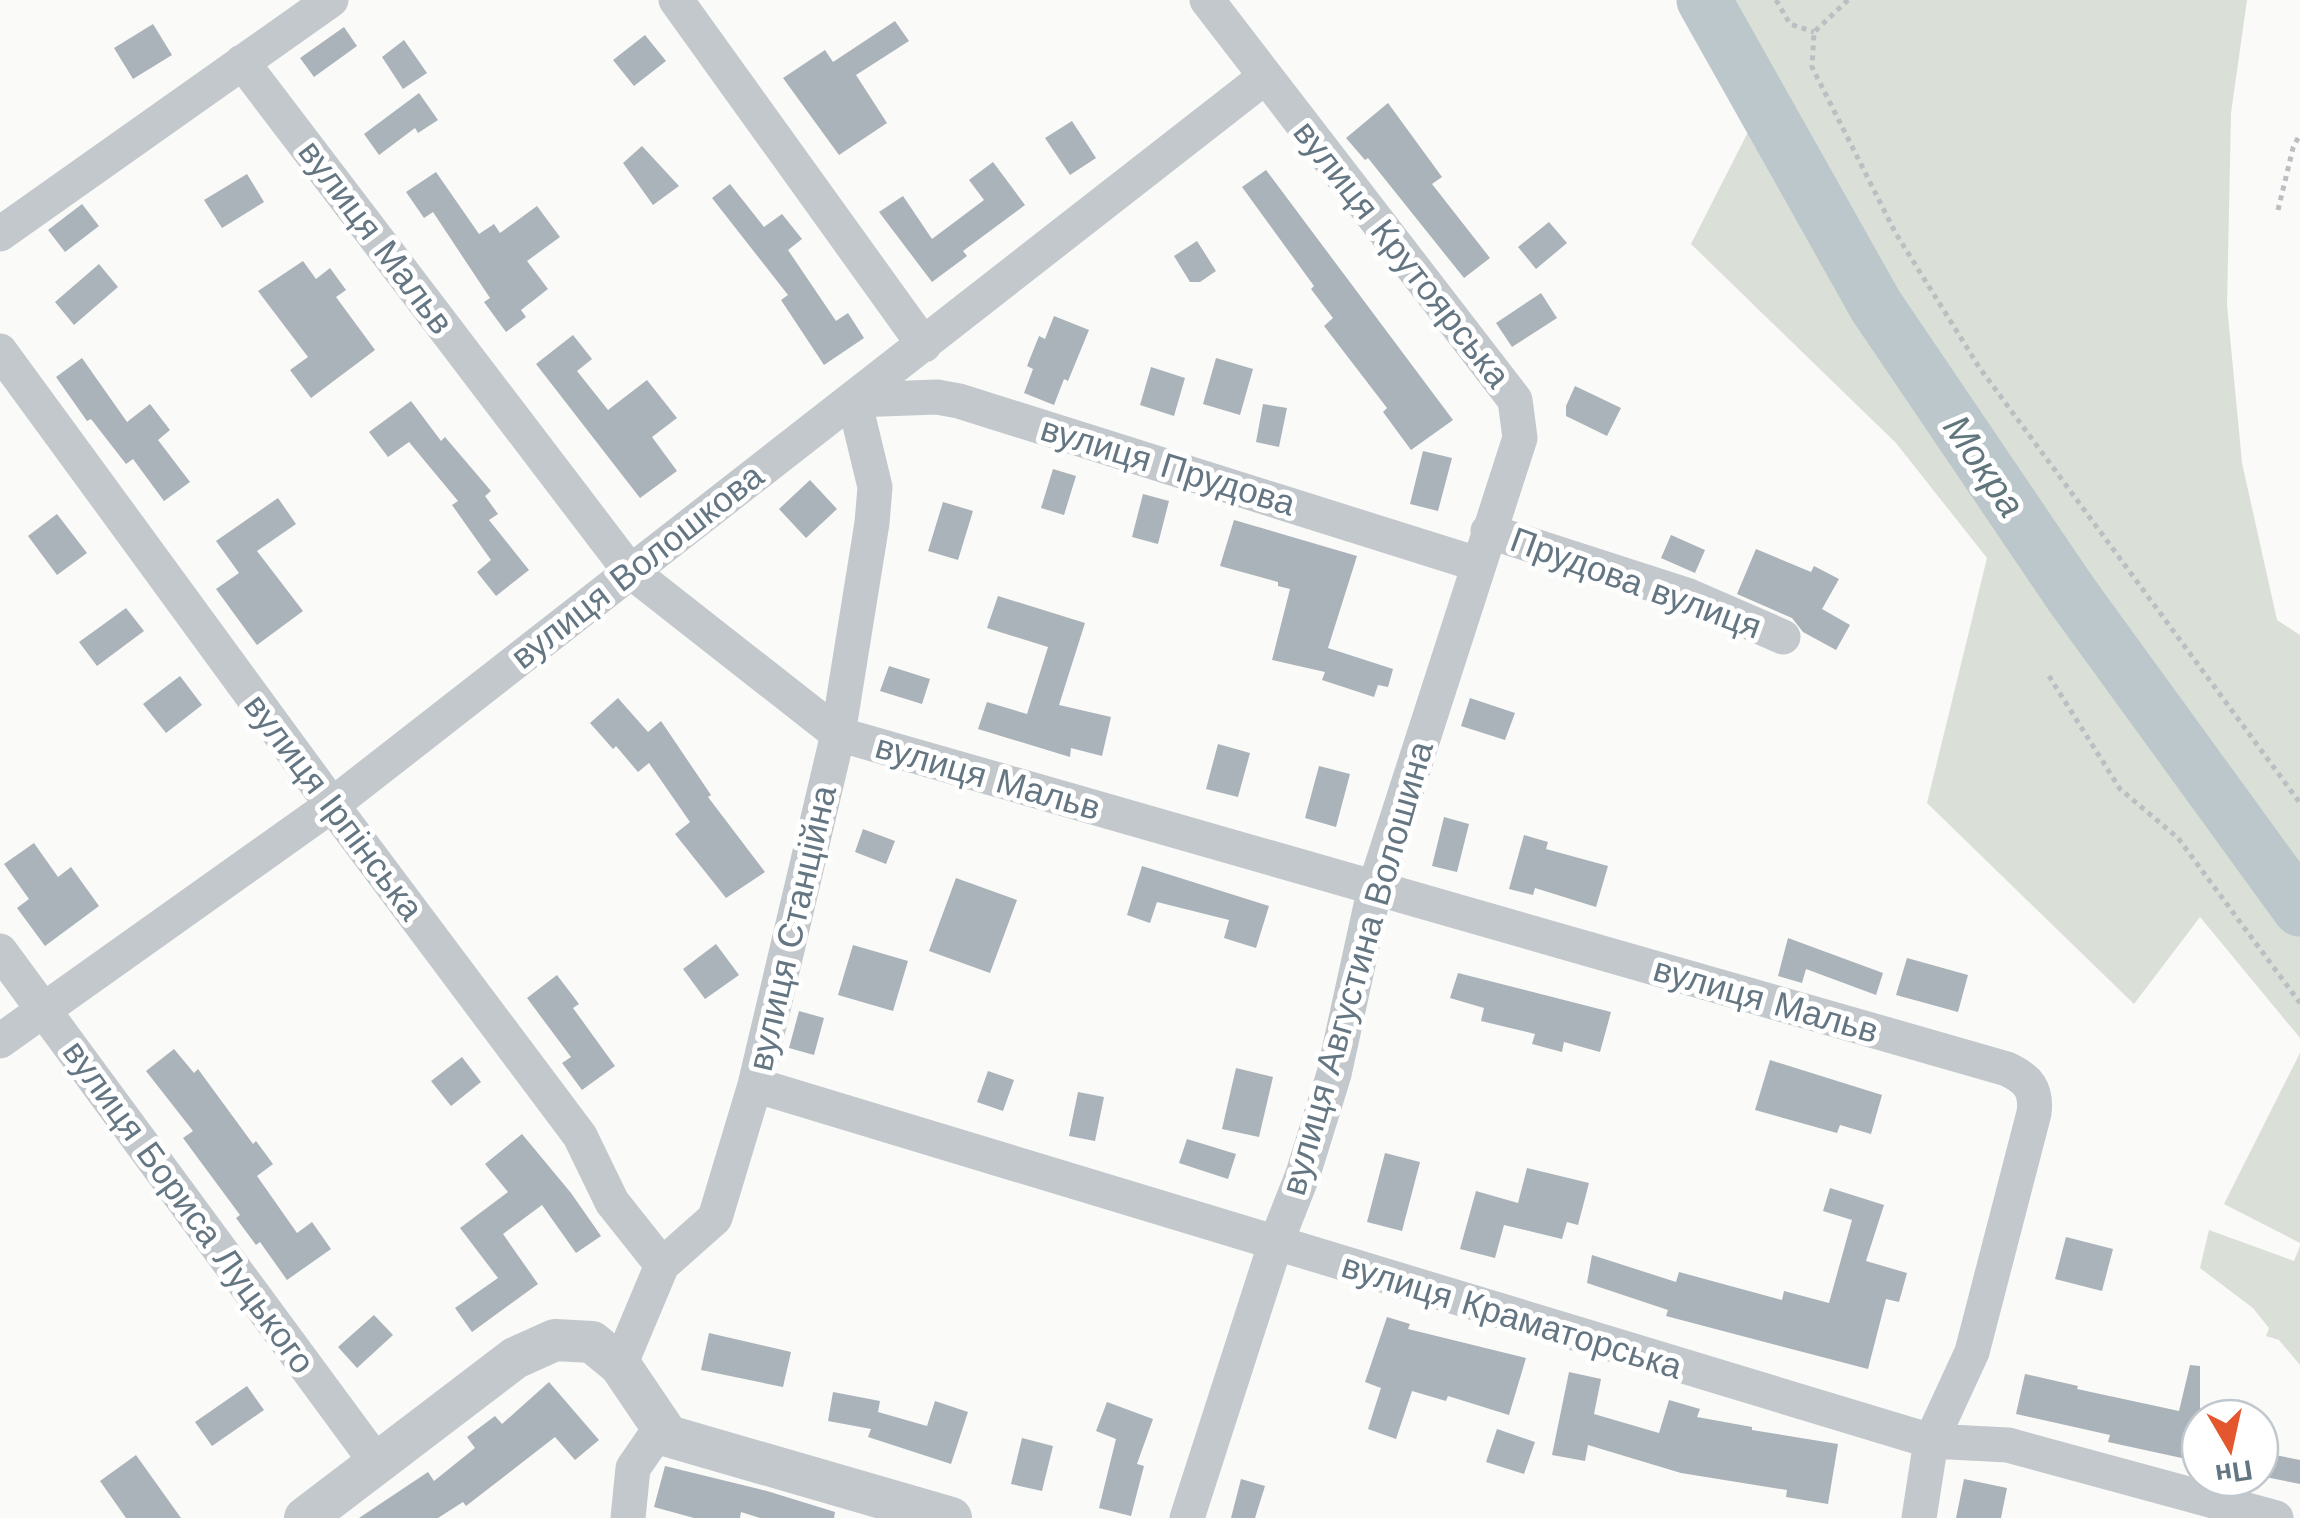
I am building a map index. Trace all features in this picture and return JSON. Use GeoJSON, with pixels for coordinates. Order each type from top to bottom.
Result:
{"type":"FeatureCollection","features":[{"type":"Feature","properties":{"kind":"street"},"geometry":{"type":"LineString","coordinates":[[0,234],[331,0]]}},
{"type":"Feature","properties":{"kind":"street"},"geometry":{"type":"LineString","coordinates":[[676,0],[924,345]]}},
{"type":"Feature","properties":{"kind":"street","name":"вулиця Крутоярська"},"geometry":{"type":"LineString","coordinates":[[1206,0],[1515,400],[1520,438],[1483,547]]}},
{"type":"Feature","properties":{"kind":"street","name":"вулиця Мальв"},"geometry":{"type":"LineString","coordinates":[[242,62],[630,570],[838,734],[2023,1076],[2036,1099],[2034,1113],[1972,1352],[1931,1441]]}},
{"type":"Feature","properties":{"kind":"street","name":"вулиця Волошкова"},"geometry":{"type":"LineString","coordinates":[[0,1041],[332,805],[1265,77]]}},
{"type":"Feature","properties":{"kind":"street","name":"вулиця Ірпінська"},"geometry":{"type":"LineString","coordinates":[[0,352],[580,1136],[612,1202],[662,1264]]}},
{"type":"Feature","properties":{"kind":"street","name":"вулиця Прудова"},"geometry":{"type":"LineString","coordinates":[[854,400],[922,397],[959,401],[1483,547]]}},
{"type":"Feature","properties":{"kind":"street","name":"вулиця Станційна"},"geometry":{"type":"LineString","coordinates":[[620,1365],[662,1264],[715,1218],[755,1086],[838,734],[876,487],[854,400]]}},
{"type":"Feature","properties":{"kind":"street","name":"Прудова вулиця"},"geometry":{"type":"LineString","coordinates":[[1483,547],[1689,596],[1783,637]]}},
{"type":"Feature","properties":{"kind":"street","name":"вулиця Августина Волошина"},"geometry":{"type":"LineString","coordinates":[[1187,1518],[1334,1074],[1375,887],[1483,547]]}},
{"type":"Feature","properties":{"kind":"street","name":"вулиця Бориса Луцького"},"geometry":{"type":"LineString","coordinates":[[0,951],[376,1463]]}},
{"type":"Feature","properties":{"kind":"street","name":"вулиця Краматорська"},"geometry":{"type":"LineString","coordinates":[[755,1086],[1931,1441],[2008,1445],[2276,1518]]}},
{"type":"Feature","properties":{"kind":"street"},"geometry":{"type":"LineString","coordinates":[[305,1518],[515,1358],[554,1340],[592,1342],[620,1365],[668,1436],[951,1518]]}},
{"type":"Feature","properties":{"kind":"street"},"geometry":{"type":"LineString","coordinates":[[628,1518],[633,1468],[662,1426]]}},
{"type":"Feature","properties":{"kind":"street"},"geometry":{"type":"LineString","coordinates":[[1919,1518],[1931,1441]]}},
{"type":"Feature","properties":{"kind":"path"},"geometry":{"type":"LineString","coordinates":[[1776,0],[1790,24],[1814,32]]}},
{"type":"Feature","properties":{"kind":"path"},"geometry":{"type":"LineString","coordinates":[[1848,0],[1814,32],[1812,68],[1895,232],[1979,367],[2300,803]]}},
{"type":"Feature","properties":{"kind":"path"},"geometry":{"type":"LineString","coordinates":[[2278,210],[2300,134]]}},
{"type":"Feature","properties":{"kind":"path"},"geometry":{"type":"LineString","coordinates":[[2049,676],[2120,789],[2178,838],[2300,1002]]}},
{"type":"Feature","properties":{"kind":"shaded area"},"geometry":{"type":"Polygon","coordinates":[[[1732,0],[2247,0],[2231,113],[2227,305],[2242,463],[2277,620],[2300,635],[2300,1038],[2200,917],[2134,1004],[1927,803],[1987,558],[1896,443],[1691,244],[1775,79],[1732,0]]]}},
{"type":"Feature","properties":{"kind":"shaded area"},"geometry":{"type":"Polygon","coordinates":[[[2300,1053],[2300,1243],[2224,1204],[2300,1053]]]}},
{"type":"Feature","properties":{"kind":"shaded area"},"geometry":{"type":"Polygon","coordinates":[[[2209,1230],[2294,1261],[2300,1246],[2300,1365],[2279,1340],[2266,1336],[2269,1328],[2253,1308],[2200,1268],[2209,1230]]]}},
{"type":"Feature","properties":{"kind":"building"},"geometry":{"type":"Polygon","coordinates":[[[895,21],[909,41],[856,75],[887,123],[839,155],[783,78],[825,50],[833,62],[895,21]]]}},
{"type":"Feature","properties":{"kind":"building"},"geometry":{"type":"Polygon","coordinates":[[[153,24],[172,55],[133,79],[114,48],[153,24]]]}},
{"type":"Feature","properties":{"kind":"building"},"geometry":{"type":"Polygon","coordinates":[[[344,27],[357,46],[314,77],[300,58],[344,27]]]}},
{"type":"Feature","properties":{"kind":"building"},"geometry":{"type":"Polygon","coordinates":[[[645,35],[666,61],[634,86],[613,60],[645,35]]]}},
{"type":"Feature","properties":{"kind":"building"},"geometry":{"type":"Polygon","coordinates":[[[404,40],[427,73],[403,89],[382,57],[404,40]]]}},
{"type":"Feature","properties":{"kind":"building"},"geometry":{"type":"Polygon","coordinates":[[[419,93],[438,120],[418,133],[415,128],[379,155],[364,134],[419,93]]]}},
{"type":"Feature","properties":{"kind":"building"},"geometry":{"type":"Polygon","coordinates":[[[1388,103],[1442,177],[1432,184],[1490,258],[1464,278],[1368,158],[1365,160],[1346,138],[1388,103]]]}},
{"type":"Feature","properties":{"kind":"building"},"geometry":{"type":"Polygon","coordinates":[[[1072,121],[1096,158],[1070,175],[1045,138],[1072,121]]]}},
{"type":"Feature","properties":{"kind":"building"},"geometry":{"type":"Polygon","coordinates":[[[642,146],[679,186],[653,205],[623,163],[642,146]]]}},
{"type":"Feature","properties":{"kind":"building"},"geometry":{"type":"Polygon","coordinates":[[[993,162],[1025,205],[963,251],[967,256],[932,282],[879,212],[903,196],[932,239],[984,200],[969,180],[993,162]]]}},
{"type":"Feature","properties":{"kind":"building"},"geometry":{"type":"Polygon","coordinates":[[[1266,170],[1453,420],[1411,450],[1383,412],[1387,408],[1324,326],[1333,318],[1311,289],[1314,286],[1242,187],[1266,170]]]}},
{"type":"Feature","properties":{"kind":"building"},"geometry":{"type":"Polygon","coordinates":[[[436,172],[479,234],[494,224],[500,233],[537,206],[560,237],[527,261],[548,289],[521,310],[526,317],[506,332],[484,302],[490,298],[433,212],[424,218],[406,192],[436,172]]]}},
{"type":"Feature","properties":{"kind":"building"},"geometry":{"type":"Polygon","coordinates":[[[247,174],[264,202],[222,228],[204,200],[247,174]]]}},
{"type":"Feature","properties":{"kind":"building"},"geometry":{"type":"Polygon","coordinates":[[[730,184],[764,227],[782,214],[802,239],[788,250],[836,321],[848,313],[864,338],[824,365],[781,300],[788,295],[712,198],[730,184]]]}},
{"type":"Feature","properties":{"kind":"building"},"geometry":{"type":"Polygon","coordinates":[[[82,204],[99,226],[65,252],[48,230],[82,204]]]}},
{"type":"Feature","properties":{"kind":"building"},"geometry":{"type":"Polygon","coordinates":[[[1549,222],[1567,243],[1536,269],[1518,247],[1549,222]]]}},
{"type":"Feature","properties":{"kind":"building"},"geometry":{"type":"Polygon","coordinates":[[[1197,241],[1216,271],[1200,282],[1190,282],[1174,256],[1197,241]]]}},
{"type":"Feature","properties":{"kind":"building"},"geometry":{"type":"Polygon","coordinates":[[[303,261],[316,279],[330,268],[346,290],[336,297],[375,350],[311,398],[290,370],[308,357],[258,291],[303,261]]]}},
{"type":"Feature","properties":{"kind":"building"},"geometry":{"type":"Polygon","coordinates":[[[99,264],[118,287],[74,325],[55,302],[99,264]]]}},
{"type":"Feature","properties":{"kind":"building"},"geometry":{"type":"Polygon","coordinates":[[[1541,293],[1557,318],[1512,347],[1496,323],[1541,293]]]}},
{"type":"Feature","properties":{"kind":"building"},"geometry":{"type":"Polygon","coordinates":[[[1054,316],[1089,330],[1054,405],[1024,393],[1033,369],[1027,366],[1039,336],[1045,339],[1054,316]]]}},
{"type":"Feature","properties":{"kind":"building"},"geometry":{"type":"Polygon","coordinates":[[[573,335],[592,359],[577,371],[608,410],[647,380],[677,418],[652,437],[677,471],[640,498],[536,364],[573,335]]]}},
{"type":"Feature","properties":{"kind":"building"},"geometry":{"type":"Polygon","coordinates":[[[82,358],[127,422],[150,404],[170,430],[158,440],[190,482],[164,501],[133,459],[126,464],[91,419],[87,421],[56,377],[82,358]]]}},
{"type":"Feature","properties":{"kind":"building"},"geometry":{"type":"Polygon","coordinates":[[[1216,358],[1253,369],[1240,415],[1203,404],[1216,358]]]}},
{"type":"Feature","properties":{"kind":"building"},"geometry":{"type":"Polygon","coordinates":[[[1151,367],[1185,378],[1174,416],[1140,405],[1151,367]]]}},
{"type":"Feature","properties":{"kind":"building"},"geometry":{"type":"Polygon","coordinates":[[[1575,386],[1621,408],[1607,436],[1566,416],[1575,386]]]}},
{"type":"Feature","properties":{"kind":"building"},"geometry":{"type":"Polygon","coordinates":[[[411,401],[441,441],[445,437],[491,491],[485,496],[498,514],[489,520],[529,570],[496,596],[477,572],[491,560],[452,505],[458,501],[409,442],[388,457],[369,432],[411,401]]]}},
{"type":"Feature","properties":{"kind":"building"},"geometry":{"type":"Polygon","coordinates":[[[1263,404],[1287,408],[1279,447],[1256,442],[1263,404]]]}},
{"type":"Feature","properties":{"kind":"building"},"geometry":{"type":"Polygon","coordinates":[[[1423,451],[1452,458],[1438,511],[1410,504],[1423,451]]]}},
{"type":"Feature","properties":{"kind":"building"},"geometry":{"type":"Polygon","coordinates":[[[1053,469],[1076,476],[1064,515],[1041,508],[1053,469]]]}},
{"type":"Feature","properties":{"kind":"building"},"geometry":{"type":"Polygon","coordinates":[[[810,480],[837,509],[806,538],[779,509],[810,480]]]}},
{"type":"Feature","properties":{"kind":"building"},"geometry":{"type":"Polygon","coordinates":[[[1143,494],[1169,501],[1158,544],[1132,537],[1143,494]]]}},
{"type":"Feature","properties":{"kind":"building"},"geometry":{"type":"Polygon","coordinates":[[[278,498],[296,524],[257,551],[303,611],[257,645],[216,589],[239,573],[216,541],[278,498]]]}},
{"type":"Feature","properties":{"kind":"building"},"geometry":{"type":"Polygon","coordinates":[[[943,502],[973,511],[958,560],[928,551],[943,502]]]}},
{"type":"Feature","properties":{"kind":"building"},"geometry":{"type":"Polygon","coordinates":[[[57,514],[87,553],[57,575],[28,536],[57,514]]]}},
{"type":"Feature","properties":{"kind":"building"},"geometry":{"type":"Polygon","coordinates":[[[1234,520],[1357,556],[1328,648],[1393,669],[1388,687],[1378,685],[1374,697],[1322,680],[1325,672],[1272,660],[1290,589],[1220,566],[1234,520]]]}},
{"type":"Feature","properties":{"kind":"building"},"geometry":{"type":"Polygon","coordinates":[[[1671,535],[1705,550],[1695,573],[1661,558],[1671,535]]]}},
{"type":"Feature","properties":{"kind":"building"},"geometry":{"type":"Polygon","coordinates":[[[1756,549],[1811,572],[1814,566],[1839,579],[1822,609],[1850,625],[1836,650],[1803,632],[1792,618],[1737,594],[1756,549]]]}},
{"type":"Feature","properties":{"kind":"building"},"geometry":{"type":"Polygon","coordinates":[[[998,596],[1085,623],[1059,705],[1111,717],[1102,756],[1071,748],[1070,757],[978,729],[987,702],[1027,714],[1048,647],[987,628],[998,596]]]}},
{"type":"Feature","properties":{"kind":"building"},"geometry":{"type":"Polygon","coordinates":[[[126,608],[144,631],[97,666],[79,642],[126,608]]]}},
{"type":"Feature","properties":{"kind":"building"},"geometry":{"type":"Polygon","coordinates":[[[889,666],[930,679],[922,704],[880,691],[889,666]]]}},
{"type":"Feature","properties":{"kind":"building"},"geometry":{"type":"Polygon","coordinates":[[[180,676],[202,705],[166,733],[143,704],[180,676]]]}},
{"type":"Feature","properties":{"kind":"building"},"geometry":{"type":"Polygon","coordinates":[[[618,698],[648,732],[661,721],[711,795],[708,797],[765,872],[726,898],[675,834],[690,822],[649,763],[638,772],[590,723],[618,698]]]}},
{"type":"Feature","properties":{"kind":"building"},"geometry":{"type":"Polygon","coordinates":[[[1470,698],[1515,713],[1505,740],[1461,726],[1470,698]]]}},
{"type":"Feature","properties":{"kind":"building"},"geometry":{"type":"Polygon","coordinates":[[[1218,744],[1250,753],[1238,797],[1206,789],[1218,744]]]}},
{"type":"Feature","properties":{"kind":"building"},"geometry":{"type":"Polygon","coordinates":[[[1319,766],[1350,774],[1336,827],[1305,818],[1319,766]]]}},
{"type":"Feature","properties":{"kind":"building"},"geometry":{"type":"Polygon","coordinates":[[[1444,817],[1469,824],[1457,872],[1432,866],[1444,817]]]}},
{"type":"Feature","properties":{"kind":"building"},"geometry":{"type":"Polygon","coordinates":[[[863,829],[895,841],[886,864],[855,852],[863,829]]]}},
{"type":"Feature","properties":{"kind":"building"},"geometry":{"type":"Polygon","coordinates":[[[1524,835],[1548,842],[1546,849],[1608,866],[1596,907],[1535,888],[1533,895],[1509,889],[1524,835]]]}},
{"type":"Feature","properties":{"kind":"building"},"geometry":{"type":"Polygon","coordinates":[[[34,843],[58,877],[71,867],[99,906],[45,946],[17,908],[29,899],[4,864],[34,843]]]}},
{"type":"Feature","properties":{"kind":"building"},"geometry":{"type":"Polygon","coordinates":[[[1142,866],[1269,906],[1256,948],[1224,938],[1229,920],[1157,902],[1150,923],[1127,915],[1142,866]]]}},
{"type":"Feature","properties":{"kind":"building"},"geometry":{"type":"Polygon","coordinates":[[[956,878],[1017,900],[990,973],[929,951],[956,878]]]}},
{"type":"Feature","properties":{"kind":"building"},"geometry":{"type":"Polygon","coordinates":[[[1788,938],[1883,973],[1876,995],[1806,969],[1802,983],[1778,976],[1788,938]]]}},
{"type":"Feature","properties":{"kind":"building"},"geometry":{"type":"Polygon","coordinates":[[[716,944],[739,975],[705,999],[683,969],[716,944]]]}},
{"type":"Feature","properties":{"kind":"building"},"geometry":{"type":"Polygon","coordinates":[[[853,945],[908,961],[893,1011],[838,995],[853,945]]]}},
{"type":"Feature","properties":{"kind":"building"},"geometry":{"type":"Polygon","coordinates":[[[1907,958],[1968,975],[1958,1012],[1896,995],[1907,958]]]}},
{"type":"Feature","properties":{"kind":"building"},"geometry":{"type":"Polygon","coordinates":[[[1458,973],[1611,1012],[1600,1052],[1564,1042],[1562,1052],[1532,1044],[1535,1034],[1481,1021],[1484,1008],[1450,998],[1458,973]]]}},
{"type":"Feature","properties":{"kind":"building"},"geometry":{"type":"Polygon","coordinates":[[[557,975],[579,1004],[573,1008],[615,1066],[582,1090],[562,1063],[571,1057],[527,998],[557,975]]]}},
{"type":"Feature","properties":{"kind":"building"},"geometry":{"type":"Polygon","coordinates":[[[799,1011],[824,1018],[814,1055],[789,1048],[799,1011]]]}},
{"type":"Feature","properties":{"kind":"building"},"geometry":{"type":"Polygon","coordinates":[[[174,1049],[194,1073],[198,1069],[253,1144],[256,1141],[273,1164],[257,1176],[297,1233],[312,1222],[331,1249],[287,1280],[260,1242],[256,1245],[236,1218],[240,1215],[183,1138],[193,1131],[146,1071],[174,1049]]]}},
{"type":"Feature","properties":{"kind":"building"},"geometry":{"type":"Polygon","coordinates":[[[462,1057],[481,1082],[451,1106],[431,1081],[462,1057]]]}},
{"type":"Feature","properties":{"kind":"building"},"geometry":{"type":"Polygon","coordinates":[[[1770,1060],[1882,1095],[1871,1134],[1840,1125],[1837,1133],[1755,1110],[1770,1060]]]}},
{"type":"Feature","properties":{"kind":"building"},"geometry":{"type":"Polygon","coordinates":[[[1236,1068],[1273,1077],[1259,1137],[1222,1129],[1236,1068]]]}},
{"type":"Feature","properties":{"kind":"building"},"geometry":{"type":"Polygon","coordinates":[[[988,1071],[1014,1080],[1003,1111],[977,1102],[988,1071]]]}},
{"type":"Feature","properties":{"kind":"building"},"geometry":{"type":"Polygon","coordinates":[[[1078,1092],[1104,1097],[1095,1141],[1069,1136],[1078,1092]]]}},
{"type":"Feature","properties":{"kind":"building"},"geometry":{"type":"Polygon","coordinates":[[[522,1134],[601,1236],[576,1253],[542,1205],[503,1234],[538,1284],[472,1332],[455,1308],[498,1278],[460,1228],[508,1192],[485,1164],[522,1134]]]}},
{"type":"Feature","properties":{"kind":"building"},"geometry":{"type":"Polygon","coordinates":[[[1187,1139],[1236,1154],[1228,1179],[1179,1163],[1187,1139]]]}},
{"type":"Feature","properties":{"kind":"building"},"geometry":{"type":"Polygon","coordinates":[[[1385,1153],[1420,1162],[1402,1231],[1367,1222],[1385,1153]]]}},
{"type":"Feature","properties":{"kind":"building"},"geometry":{"type":"Polygon","coordinates":[[[1527,1168],[1589,1183],[1578,1225],[1567,1222],[1562,1239],[1504,1225],[1495,1258],[1460,1249],[1476,1191],[1518,1203],[1527,1168]]]}},
{"type":"Feature","properties":{"kind":"building"},"geometry":{"type":"Polygon","coordinates":[[[1830,1188],[1884,1205],[1866,1261],[1907,1273],[1899,1302],[1886,1299],[1868,1369],[1666,1316],[1668,1310],[1587,1283],[1592,1255],[1676,1282],[1679,1272],[1782,1300],[1784,1291],[1829,1303],[1852,1220],[1823,1211],[1830,1188]]]}},
{"type":"Feature","properties":{"kind":"building"},"geometry":{"type":"Polygon","coordinates":[[[2066,1237],[2113,1249],[2102,1291],[2055,1279],[2066,1237]]]}},
{"type":"Feature","properties":{"kind":"building"},"geometry":{"type":"Polygon","coordinates":[[[374,1315],[393,1335],[357,1368],[338,1347],[374,1315]]]}},
{"type":"Feature","properties":{"kind":"building"},"geometry":{"type":"Polygon","coordinates":[[[1387,1317],[1410,1324],[1408,1329],[1526,1358],[1509,1415],[1448,1396],[1446,1401],[1412,1391],[1396,1439],[1368,1429],[1381,1388],[1365,1382],[1387,1317]]]}},
{"type":"Feature","properties":{"kind":"building"},"geometry":{"type":"Polygon","coordinates":[[[709,1333],[791,1352],[783,1387],[701,1370],[709,1333]]]}},
{"type":"Feature","properties":{"kind":"building"},"geometry":{"type":"Polygon","coordinates":[[[2190,1365],[2200,1366],[2200,1398],[2182,1398],[2190,1365]]]}},
{"type":"Feature","properties":{"kind":"building"},"geometry":{"type":"Polygon","coordinates":[[[1569,1372],[1601,1379],[1594,1414],[1659,1433],[1669,1400],[1700,1409],[1697,1417],[1838,1444],[1828,1504],[1786,1497],[1787,1490],[1681,1473],[1588,1445],[1585,1461],[1552,1455],[1569,1372]]]}},
{"type":"Feature","properties":{"kind":"building"},"geometry":{"type":"Polygon","coordinates":[[[2025,1374],[2179,1411],[2180,1407],[2180,1458],[2108,1442],[2110,1435],[2016,1414],[2025,1374]]]}},
{"type":"Feature","properties":{"kind":"building"},"geometry":{"type":"Polygon","coordinates":[[[549,1382],[599,1440],[575,1460],[555,1437],[466,1506],[463,1502],[438,1518],[359,1518],[428,1472],[434,1481],[475,1448],[467,1437],[495,1416],[502,1424],[549,1382]]]}},
{"type":"Feature","properties":{"kind":"building"},"geometry":{"type":"Polygon","coordinates":[[[247,1386],[264,1410],[212,1446],[195,1422],[247,1386]]]}},
{"type":"Feature","properties":{"kind":"building"},"geometry":{"type":"Polygon","coordinates":[[[833,1392],[880,1401],[878,1412],[927,1426],[935,1401],[968,1412],[951,1464],[868,1437],[871,1429],[828,1421],[833,1392]]]}},
{"type":"Feature","properties":{"kind":"building"},"geometry":{"type":"Polygon","coordinates":[[[1107,1402],[1153,1419],[1137,1464],[1144,1466],[1131,1516],[1099,1508],[1116,1439],[1096,1431],[1107,1402]]]}},
{"type":"Feature","properties":{"kind":"building"},"geometry":{"type":"Polygon","coordinates":[[[1497,1429],[1535,1442],[1524,1474],[1486,1462],[1497,1429]]]}},
{"type":"Feature","properties":{"kind":"building"},"geometry":{"type":"Polygon","coordinates":[[[1022,1438],[1053,1446],[1042,1491],[1011,1484],[1022,1438]]]}},
{"type":"Feature","properties":{"kind":"building"},"geometry":{"type":"Polygon","coordinates":[[[136,1455],[181,1518],[126,1518],[100,1481],[136,1455]]]}},
{"type":"Feature","properties":{"kind":"building"},"geometry":{"type":"Polygon","coordinates":[[[2280,1456],[2300,1460],[2300,1484],[2280,1480],[2280,1456]]]}},
{"type":"Feature","properties":{"kind":"building"},"geometry":{"type":"Polygon","coordinates":[[[665,1466],[767,1491],[835,1512],[834,1518],[760,1518],[741,1512],[740,1518],[694,1518],[654,1507],[665,1466]]]}},
{"type":"Feature","properties":{"kind":"building"},"geometry":{"type":"Polygon","coordinates":[[[1241,1479],[1265,1486],[1255,1518],[1231,1518],[1241,1479]]]}},
{"type":"Feature","properties":{"kind":"building"},"geometry":{"type":"Polygon","coordinates":[[[1964,1479],[2007,1488],[2001,1518],[1956,1518],[1964,1479]]]}},
{"type":"Feature","properties":{"kind":"waterway","name":"Мокра"},"geometry":{"type":"LineString","coordinates":[[1704,0],[1876,306],[2071,594],[2300,909]]}}]}
